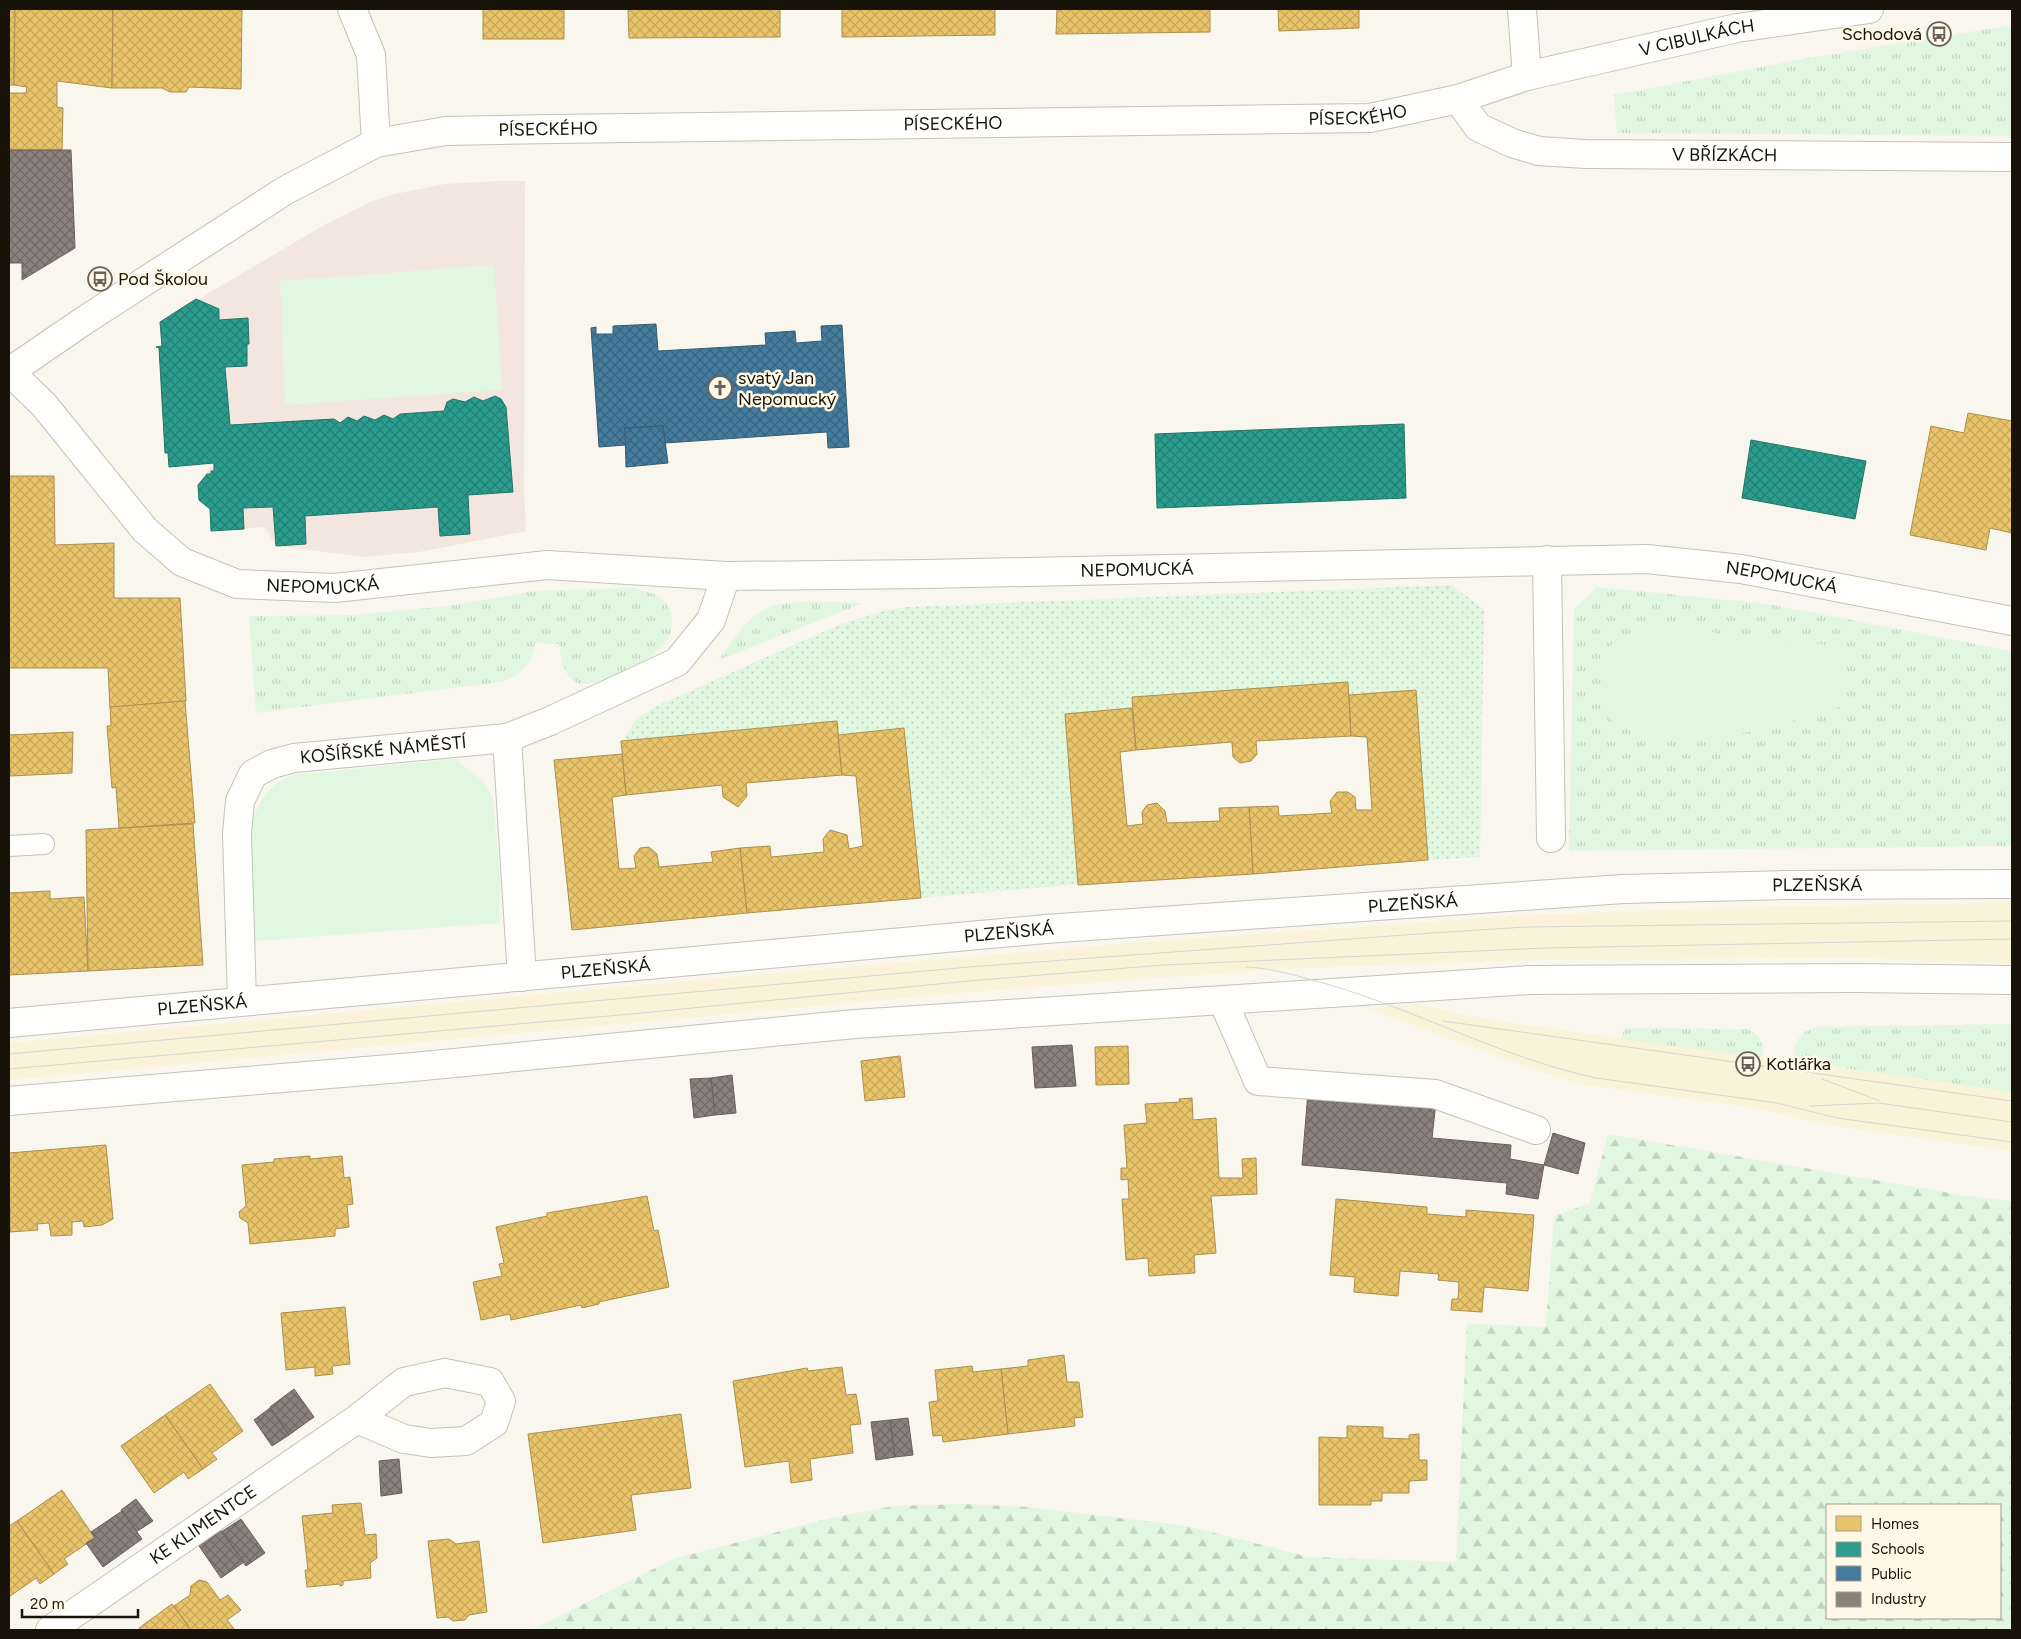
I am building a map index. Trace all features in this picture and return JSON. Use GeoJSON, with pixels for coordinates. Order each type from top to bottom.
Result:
{"type":"FeatureCollection","features":[{"type":"Feature","properties":{"kind":"street"},"geometry":{"type":"LineString","coordinates":[[9,372],[85,320],[286,190],[376,143],[371,56],[352,9]]}},
{"type":"Feature","properties":{"kind":"street"},"geometry":{"type":"LineString","coordinates":[[1522,9],[1527,76]]}},
{"type":"Feature","properties":{"kind":"street","name":"V CIBULKÁCH"},"geometry":{"type":"LineString","coordinates":[[1527,76],[1738,28],[1869,9]]}},
{"type":"Feature","properties":{"kind":"street","name":"PÍSECKÉHO"},"geometry":{"type":"LineString","coordinates":[[376,143],[446,132],[553,129],[1370,118],[1458,99],[1527,76]]}},
{"type":"Feature","properties":{"kind":"street","name":"V BŘÍZKÁCH"},"geometry":{"type":"LineString","coordinates":[[1458,99],[1478,127],[1512,143],[1539,151],[1585,154],[2012,157]]}},
{"type":"Feature","properties":{"kind":"street","name":"NEPOMUCKÁ"},"geometry":{"type":"LineString","coordinates":[[9,372],[44,405],[145,530],[163,548],[182,562],[237,584],[335,588],[547,565],[726,576],[927,574],[1647,559],[1741,569],[2012,621]]}},
{"type":"Feature","properties":{"kind":"street"},"geometry":{"type":"LineString","coordinates":[[1547,560],[1551,838]]}},
{"type":"Feature","properties":{"kind":"street"},"geometry":{"type":"LineString","coordinates":[[522,977],[508,738],[550,721],[677,662],[711,620],[726,576]]}},
{"type":"Feature","properties":{"kind":"street","name":"KOŠÍŘSKÉ NÁMĚSTÍ"},"geometry":{"type":"LineString","coordinates":[[242,1001],[236,834],[240,801],[253,774],[272,764],[294,758],[508,738]]}},
{"type":"Feature","properties":{"kind":"street","name":"PLZEŇSKÁ"},"geometry":{"type":"LineString","coordinates":[[9,1023],[1046,930],[1623,889],[1786,885],[2012,884]]}},
{"type":"Feature","properties":{"kind":"street"},"geometry":{"type":"LineString","coordinates":[[9,1101],[423,1066],[856,1024],[1530,980],[1855,978],[2012,980]]}},
{"type":"Feature","properties":{"kind":"street"},"geometry":{"type":"LineString","coordinates":[[1223,1001],[1258,1081],[1435,1094],[1536,1130]]}},
{"type":"Feature","properties":{"kind":"street","name":"KE KLIMENTCE"},"geometry":{"type":"LineString","coordinates":[[50,1630],[357,1419]]}},
{"type":"Feature","properties":{"kind":"lane"},"geometry":{"type":"LineString","coordinates":[[9,846],[44,844]]}},
{"type":"Feature","properties":{"kind":"shaded area"},"geometry":{"type":"Polygon","coordinates":[[[525,181],[524,492],[526,531],[419,552],[364,557],[276,546],[265,527],[211,531],[210,509],[199,500],[198,485],[213,463],[169,467],[160,322],[324,225],[370,202],[395,194],[445,184],[525,181]]]}},
{"type":"Feature","properties":{"kind":"shaded area"},"geometry":{"type":"Polygon","coordinates":[[[2012,902],[2012,963],[1852,958],[1544,960],[1297,968],[970,992],[9,1080],[9,1043],[639,985],[1142,942],[1527,915],[1757,907],[2012,902]]]}},
{"type":"Feature","properties":{"kind":"shaded area"},"geometry":{"type":"Polygon","coordinates":[[[1417,1005],[1492,1020],[2012,1092],[2012,1151],[1834,1126],[1756,1108],[1585,1085],[1541,1072],[1366,1008],[1417,1005]]]}},
{"type":"Feature","properties":{"kind":"green space"},"geometry":{"type":"Polygon","coordinates":[[[2012,25],[2012,136],[1617,133],[1614,95],[1803,59],[2012,25]]]}},
{"type":"Feature","properties":{"kind":"green space"},"geometry":{"type":"Polygon","coordinates":[[[494,265],[502,390],[285,405],[280,281],[494,265]]]}},
{"type":"Feature","properties":{"kind":"green space"},"geometry":{"type":"Polygon","coordinates":[[[1451,585],[1484,609],[1480,857],[1428,860],[1416,690],[1349,695],[1348,682],[1133,697],[1132,710],[1066,714],[1078,884],[921,898],[904,728],[838,734],[734,731],[624,741],[634,723],[661,704],[841,624],[880,612],[906,607],[1451,585]]]}},
{"type":"Feature","properties":{"kind":"green space"},"geometry":{"type":"Polygon","coordinates":[[[1597,587],[1768,604],[2012,651],[2012,846],[1569,851],[1574,609],[1597,587]]]}},
{"type":"Feature","properties":{"kind":"green space"},"geometry":{"type":"Polygon","coordinates":[[[634,588],[656,595],[667,605],[672,618],[671,632],[664,645],[658,651],[610,678],[586,684],[578,683],[565,671],[559,644],[535,643],[531,658],[524,669],[520,673],[500,682],[256,713],[249,616],[352,615],[448,606],[534,591],[634,588]]]}},
{"type":"Feature","properties":{"kind":"green space"},"geometry":{"type":"Polygon","coordinates":[[[799,602],[864,603],[718,660],[745,625],[765,609],[786,603],[799,602]]]}},
{"type":"Feature","properties":{"kind":"green space"},"geometry":{"type":"Polygon","coordinates":[[[1670,624],[1701,628],[1725,636],[1842,646],[1843,706],[1763,729],[1703,739],[1675,740],[1648,737],[1624,728],[1610,719],[1606,705],[1604,687],[1612,642],[1649,626],[1670,624]]]}},
{"type":"Feature","properties":{"kind":"green space"},"geometry":{"type":"Polygon","coordinates":[[[455,759],[483,781],[493,798],[500,881],[499,923],[255,941],[252,821],[262,798],[278,782],[293,775],[455,759]]]}},
{"type":"Feature","properties":{"kind":"green space"},"geometry":{"type":"Polygon","coordinates":[[[2012,1024],[2012,1092],[1793,1061],[1794,1049],[1798,1040],[1805,1032],[1816,1027],[2012,1024]]]}},
{"type":"Feature","properties":{"kind":"green space"},"geometry":{"type":"Polygon","coordinates":[[[1630,1028],[1747,1029],[1752,1031],[1760,1040],[1763,1058],[1621,1039],[1624,1030],[1630,1028]]]}},
{"type":"Feature","properties":{"kind":"green space"},"geometry":{"type":"Polygon","coordinates":[[[1608,1134],[1967,1196],[2012,1201],[2012,1630],[532,1630],[673,1559],[831,1518],[895,1506],[963,1504],[1029,1507],[1187,1526],[1309,1557],[1456,1562],[1467,1323],[1546,1327],[1554,1216],[1590,1203],[1608,1134]]]}},
{"type":"Feature","properties":{"kind":"building: Homes"},"geometry":{"type":"Polygon","coordinates":[[[9,9],[15,9],[14,85],[9,85],[9,9]]]}},
{"type":"Feature","properties":{"kind":"building: Homes"},"geometry":{"type":"Polygon","coordinates":[[[15,9],[113,9],[112,88],[57,81],[57,107],[63,108],[62,150],[9,150],[9,93],[26,93],[27,87],[14,85],[15,9]]]}},
{"type":"Feature","properties":{"kind":"building: Homes"},"geometry":{"type":"Polygon","coordinates":[[[113,9],[242,9],[241,89],[189,87],[186,92],[170,92],[162,88],[112,88],[113,9]]]}},
{"type":"Feature","properties":{"kind":"building: Homes"},"geometry":{"type":"Polygon","coordinates":[[[483,9],[564,9],[564,39],[483,39],[483,9]]]}},
{"type":"Feature","properties":{"kind":"building: Homes"},"geometry":{"type":"Polygon","coordinates":[[[628,9],[780,9],[780,37],[629,38],[628,9]]]}},
{"type":"Feature","properties":{"kind":"building: Homes"},"geometry":{"type":"Polygon","coordinates":[[[842,9],[995,9],[995,35],[842,37],[842,9]]]}},
{"type":"Feature","properties":{"kind":"building: Homes"},"geometry":{"type":"Polygon","coordinates":[[[1057,9],[1210,9],[1210,32],[1056,34],[1057,9]]]}},
{"type":"Feature","properties":{"kind":"building: Homes"},"geometry":{"type":"Polygon","coordinates":[[[1278,9],[1359,9],[1359,28],[1279,31],[1278,9]]]}},
{"type":"Feature","properties":{"kind":"building: Homes"},"geometry":{"type":"Polygon","coordinates":[[[1968,413],[2012,421],[2012,533],[1990,528],[1986,550],[1910,535],[1931,426],[1964,433],[1968,413]]]}},
{"type":"Feature","properties":{"kind":"building: Homes"},"geometry":{"type":"Polygon","coordinates":[[[9,476],[54,476],[55,545],[114,543],[114,598],[180,598],[186,701],[110,708],[108,668],[9,668],[9,476]]]}},
{"type":"Feature","properties":{"kind":"building: Homes"},"geometry":{"type":"Polygon","coordinates":[[[1348,682],[1351,736],[1256,741],[1257,754],[1251,761],[1240,763],[1233,757],[1232,742],[1136,750],[1132,697],[1348,682]]]}},
{"type":"Feature","properties":{"kind":"building: Homes"},"geometry":{"type":"Polygon","coordinates":[[[1416,690],[1428,860],[1253,874],[1249,807],[1278,806],[1279,816],[1332,813],[1330,801],[1337,792],[1348,792],[1355,797],[1356,810],[1372,810],[1367,737],[1351,736],[1349,695],[1416,690]]]}},
{"type":"Feature","properties":{"kind":"building: Homes"},"geometry":{"type":"Polygon","coordinates":[[[185,701],[195,823],[119,828],[116,787],[112,788],[107,726],[111,726],[110,707],[185,701]]]}},
{"type":"Feature","properties":{"kind":"building: Homes"},"geometry":{"type":"Polygon","coordinates":[[[1132,708],[1136,750],[1120,752],[1127,826],[1143,824],[1142,812],[1147,805],[1157,803],[1165,811],[1167,823],[1220,821],[1219,808],[1249,807],[1253,874],[1078,885],[1065,714],[1132,708]]]}},
{"type":"Feature","properties":{"kind":"building: Homes"},"geometry":{"type":"Polygon","coordinates":[[[837,721],[842,775],[746,783],[747,796],[738,807],[723,797],[722,785],[626,795],[621,741],[837,721]]]}},
{"type":"Feature","properties":{"kind":"building: Homes"},"geometry":{"type":"Polygon","coordinates":[[[904,728],[921,898],[747,913],[740,848],[770,846],[771,857],[824,852],[823,839],[830,830],[847,835],[849,849],[863,846],[856,776],[842,775],[838,735],[904,728]]]}},
{"type":"Feature","properties":{"kind":"building: Homes"},"geometry":{"type":"Polygon","coordinates":[[[73,732],[72,773],[10,776],[9,735],[73,732]]]}},
{"type":"Feature","properties":{"kind":"building: Homes"},"geometry":{"type":"Polygon","coordinates":[[[622,754],[626,795],[612,797],[619,869],[636,868],[634,856],[640,848],[649,847],[657,854],[659,867],[713,862],[711,852],[740,848],[747,913],[572,930],[554,760],[622,754]]]}},
{"type":"Feature","properties":{"kind":"building: Homes"},"geometry":{"type":"Polygon","coordinates":[[[193,824],[203,965],[88,971],[86,830],[193,824]]]}},
{"type":"Feature","properties":{"kind":"building: Homes"},"geometry":{"type":"Polygon","coordinates":[[[50,891],[50,899],[84,897],[88,971],[9,975],[9,893],[50,891]]]}},
{"type":"Feature","properties":{"kind":"building: Homes"},"geometry":{"type":"Polygon","coordinates":[[[1128,1046],[1129,1084],[1096,1085],[1095,1047],[1128,1046]]]}},
{"type":"Feature","properties":{"kind":"building: Homes"},"geometry":{"type":"Polygon","coordinates":[[[900,1056],[905,1097],[865,1101],[861,1061],[900,1056]]]}},
{"type":"Feature","properties":{"kind":"building: Homes"},"geometry":{"type":"Polygon","coordinates":[[[1192,1098],[1193,1120],[1216,1118],[1219,1178],[1243,1178],[1242,1159],[1256,1158],[1257,1194],[1211,1196],[1216,1253],[1194,1255],[1195,1273],[1149,1276],[1148,1258],[1126,1260],[1122,1199],[1129,1199],[1128,1179],[1121,1180],[1121,1168],[1127,1168],[1124,1125],[1147,1123],[1145,1104],[1180,1102],[1179,1099],[1192,1098]]]}},
{"type":"Feature","properties":{"kind":"building: Homes"},"geometry":{"type":"Polygon","coordinates":[[[106,1145],[113,1219],[102,1225],[84,1227],[83,1221],[72,1222],[72,1235],[51,1236],[49,1223],[37,1224],[38,1230],[10,1232],[9,1153],[106,1145]]]}},
{"type":"Feature","properties":{"kind":"building: Homes"},"geometry":{"type":"Polygon","coordinates":[[[310,1156],[310,1159],[342,1156],[344,1178],[350,1177],[353,1204],[347,1205],[349,1227],[335,1229],[335,1236],[250,1244],[248,1223],[240,1218],[239,1212],[246,1206],[242,1165],[274,1162],[274,1159],[310,1156]]]}},
{"type":"Feature","properties":{"kind":"building: Homes"},"geometry":{"type":"Polygon","coordinates":[[[647,1196],[654,1231],[658,1230],[669,1287],[599,1302],[599,1304],[582,1308],[581,1305],[511,1320],[510,1314],[481,1320],[473,1282],[502,1276],[499,1264],[504,1263],[496,1227],[547,1216],[547,1213],[647,1196]]]}},
{"type":"Feature","properties":{"kind":"building: Homes"},"geometry":{"type":"Polygon","coordinates":[[[1336,1199],[1427,1207],[1427,1214],[1466,1217],[1466,1210],[1534,1215],[1528,1291],[1484,1287],[1482,1312],[1451,1310],[1452,1299],[1458,1299],[1459,1282],[1438,1280],[1439,1274],[1400,1271],[1398,1296],[1354,1292],[1355,1277],[1330,1275],[1336,1199]]]}},
{"type":"Feature","properties":{"kind":"building: Homes"},"geometry":{"type":"Polygon","coordinates":[[[345,1307],[350,1364],[332,1366],[333,1374],[315,1376],[315,1367],[286,1370],[281,1313],[345,1307]]]}},
{"type":"Feature","properties":{"kind":"building: Homes"},"geometry":{"type":"Polygon","coordinates":[[[1064,1355],[1067,1382],[1079,1382],[1083,1417],[1074,1418],[1075,1426],[1008,1434],[1001,1369],[1028,1366],[1028,1360],[1064,1355]]]}},
{"type":"Feature","properties":{"kind":"building: Homes"},"geometry":{"type":"Polygon","coordinates":[[[972,1366],[973,1372],[1001,1369],[1008,1434],[943,1442],[942,1435],[933,1436],[929,1402],[938,1401],[935,1370],[972,1366]]]}},
{"type":"Feature","properties":{"kind":"building: Homes"},"geometry":{"type":"Polygon","coordinates":[[[842,1367],[846,1395],[856,1394],[861,1424],[850,1425],[853,1453],[810,1459],[812,1480],[791,1483],[789,1461],[745,1467],[733,1381],[807,1368],[808,1371],[842,1367]]]}},
{"type":"Feature","properties":{"kind":"building: Homes"},"geometry":{"type":"Polygon","coordinates":[[[210,1384],[243,1431],[212,1453],[217,1459],[203,1469],[165,1415],[210,1384]]]}},
{"type":"Feature","properties":{"kind":"building: Homes"},"geometry":{"type":"Polygon","coordinates":[[[681,1414],[691,1488],[631,1495],[636,1530],[543,1543],[528,1434],[681,1414]]]}},
{"type":"Feature","properties":{"kind":"building: Homes"},"geometry":{"type":"Polygon","coordinates":[[[165,1415],[203,1469],[188,1479],[184,1472],[154,1493],[121,1446],[165,1415]]]}},
{"type":"Feature","properties":{"kind":"building: Homes"},"geometry":{"type":"Polygon","coordinates":[[[1347,1426],[1383,1427],[1383,1438],[1409,1439],[1409,1435],[1419,1434],[1419,1460],[1427,1460],[1427,1480],[1409,1481],[1409,1493],[1382,1493],[1382,1501],[1371,1501],[1371,1505],[1319,1505],[1319,1437],[1347,1438],[1347,1426]]]}},
{"type":"Feature","properties":{"kind":"building: Homes"},"geometry":{"type":"Polygon","coordinates":[[[62,1490],[95,1538],[64,1559],[68,1564],[54,1574],[17,1521],[62,1490]]]}},
{"type":"Feature","properties":{"kind":"building: Homes"},"geometry":{"type":"Polygon","coordinates":[[[361,1503],[365,1535],[376,1534],[377,1558],[370,1563],[371,1578],[343,1581],[343,1585],[340,1586],[340,1584],[307,1587],[305,1570],[308,1570],[302,1516],[333,1513],[332,1505],[361,1503]]]}},
{"type":"Feature","properties":{"kind":"building: Homes"},"geometry":{"type":"Polygon","coordinates":[[[17,1521],[54,1574],[40,1584],[36,1578],[9,1597],[9,1526],[17,1521]]]}},
{"type":"Feature","properties":{"kind":"building: Homes"},"geometry":{"type":"Polygon","coordinates":[[[449,1539],[456,1544],[479,1541],[487,1612],[469,1615],[465,1620],[453,1621],[448,1617],[437,1618],[428,1541],[449,1539]]]}},
{"type":"Feature","properties":{"kind":"building: Homes"},"geometry":{"type":"Polygon","coordinates":[[[199,1580],[207,1582],[220,1600],[228,1595],[241,1610],[227,1620],[235,1630],[191,1630],[174,1606],[190,1595],[191,1586],[199,1580]]]}},
{"type":"Feature","properties":{"kind":"building: Homes"},"geometry":{"type":"Polygon","coordinates":[[[172,1604],[191,1630],[140,1630],[139,1628],[172,1604]]]}},
{"type":"Feature","properties":{"kind":"building: Schools"},"geometry":{"type":"Polygon","coordinates":[[[196,299],[219,309],[219,320],[248,318],[249,344],[247,344],[247,366],[225,367],[230,425],[334,419],[340,423],[348,417],[357,421],[364,416],[375,420],[384,415],[393,419],[400,414],[444,411],[447,402],[453,399],[465,402],[474,397],[483,401],[495,396],[501,399],[506,407],[513,492],[468,495],[470,534],[440,536],[438,507],[305,516],[306,544],[276,546],[273,507],[243,508],[244,529],[211,531],[210,509],[199,500],[198,485],[207,474],[211,474],[211,471],[214,471],[214,463],[169,467],[168,453],[165,453],[159,348],[156,347],[162,346],[160,322],[196,299]]]}},
{"type":"Feature","properties":{"kind":"building: Schools"},"geometry":{"type":"Polygon","coordinates":[[[1404,424],[1406,498],[1157,508],[1155,434],[1404,424]]]}},
{"type":"Feature","properties":{"kind":"building: Schools"},"geometry":{"type":"Polygon","coordinates":[[[1751,440],[1866,461],[1855,519],[1742,498],[1751,440]]]}},
{"type":"Feature","properties":{"kind":"building: Public","name":"svatý Jan Nepomucký"},"geometry":{"type":"Polygon","coordinates":[[[656,324],[658,351],[766,345],[765,333],[795,331],[796,343],[822,341],[821,326],[842,325],[849,447],[828,448],[827,432],[665,443],[663,426],[625,428],[626,445],[599,447],[591,328],[596,327],[596,334],[613,334],[613,326],[656,324]]]}},
{"type":"Feature","properties":{"kind":"building: Public"},"geometry":{"type":"Polygon","coordinates":[[[663,426],[668,463],[626,467],[625,428],[663,426]]]}},
{"type":"Feature","properties":{"kind":"building: Industry"},"geometry":{"type":"Polygon","coordinates":[[[9,150],[71,150],[75,248],[22,280],[22,263],[9,263],[9,150]]]}},
{"type":"Feature","properties":{"kind":"building: Industry"},"geometry":{"type":"Polygon","coordinates":[[[1072,1045],[1076,1086],[1035,1088],[1032,1047],[1072,1045]]]}},
{"type":"Feature","properties":{"kind":"building: Industry"},"geometry":{"type":"Polygon","coordinates":[[[732,1075],[736,1113],[715,1115],[711,1078],[732,1075]]]}},
{"type":"Feature","properties":{"kind":"building: Industry"},"geometry":{"type":"Polygon","coordinates":[[[711,1078],[715,1115],[694,1118],[690,1079],[711,1078]]]}},
{"type":"Feature","properties":{"kind":"building: Industry"},"geometry":{"type":"Polygon","coordinates":[[[1308,1092],[1436,1102],[1432,1138],[1511,1145],[1510,1159],[1544,1165],[1538,1199],[1506,1194],[1507,1183],[1302,1165],[1308,1092]]]}},
{"type":"Feature","properties":{"kind":"building: Industry"},"geometry":{"type":"Polygon","coordinates":[[[1553,1133],[1585,1143],[1578,1174],[1544,1165],[1553,1133]]]}},
{"type":"Feature","properties":{"kind":"building: Industry"},"geometry":{"type":"Polygon","coordinates":[[[294,1389],[314,1417],[289,1435],[270,1407],[294,1389]]]}},
{"type":"Feature","properties":{"kind":"building: Industry"},"geometry":{"type":"Polygon","coordinates":[[[270,1408],[289,1435],[272,1446],[254,1420],[270,1408]]]}},
{"type":"Feature","properties":{"kind":"building: Industry"},"geometry":{"type":"Polygon","coordinates":[[[908,1418],[913,1455],[895,1457],[890,1420],[908,1418]]]}},
{"type":"Feature","properties":{"kind":"building: Industry"},"geometry":{"type":"Polygon","coordinates":[[[890,1420],[895,1457],[876,1460],[871,1422],[890,1420]]]}},
{"type":"Feature","properties":{"kind":"building: Industry"},"geometry":{"type":"Polygon","coordinates":[[[399,1459],[402,1493],[381,1496],[379,1461],[399,1459]]]}},
{"type":"Feature","properties":{"kind":"building: Industry"},"geometry":{"type":"Polygon","coordinates":[[[136,1499],[153,1521],[136,1532],[121,1510],[136,1499]]]}},
{"type":"Feature","properties":{"kind":"building: Industry"},"geometry":{"type":"Polygon","coordinates":[[[122,1511],[142,1539],[103,1567],[86,1543],[95,1538],[91,1532],[122,1511]]]}},
{"type":"Feature","properties":{"kind":"building: Industry"},"geometry":{"type":"Polygon","coordinates":[[[241,1519],[265,1553],[246,1566],[221,1532],[241,1519]]]}},
{"type":"Feature","properties":{"kind":"building: Industry"},"geometry":{"type":"Polygon","coordinates":[[[219,1528],[244,1562],[221,1578],[197,1543],[219,1528]]]}},
{"type":"Feature","properties":{"kind":"tram line"},"geometry":{"type":"LineString","coordinates":[[9,1054],[969,967],[1432,933],[1526,927],[2012,921]]}},
{"type":"Feature","properties":{"kind":"tram line"},"geometry":{"type":"LineString","coordinates":[[9,1069],[1163,965],[1545,948],[2012,939]]}},
{"type":"Feature","properties":{"kind":"tram line"},"geometry":{"type":"LineString","coordinates":[[1246,967],[1277,971],[1327,984],[1395,1007],[1528,1059],[1596,1078],[1777,1103],[1837,1118],[2012,1142]]}},
{"type":"Feature","properties":{"kind":"tram line"},"geometry":{"type":"LineString","coordinates":[[1443,1021],[2012,1101]]}},
{"type":"Feature","properties":{"kind":"tram line"},"geometry":{"type":"LineString","coordinates":[[1822,1079],[1880,1101]]}},
{"type":"Feature","properties":{"kind":"tram line"},"geometry":{"type":"LineString","coordinates":[[1810,1106],[1878,1103],[2012,1122]]}},
{"type":"Feature","properties":{"kind":"place","name":"Schodová"},"geometry":{"type":"Point","coordinates":[1939,34]}},
{"type":"Feature","properties":{"kind":"place","name":"Pod Školou"},"geometry":{"type":"Point","coordinates":[100,279]}},
{"type":"Feature","properties":{"kind":"place","name":"svatý Jan Nepomucký"},"geometry":{"type":"Point","coordinates":[720,388]}},
{"type":"Feature","properties":{"kind":"place","name":"Kotlářka"},"geometry":{"type":"Point","coordinates":[1748,1064]}}]}
